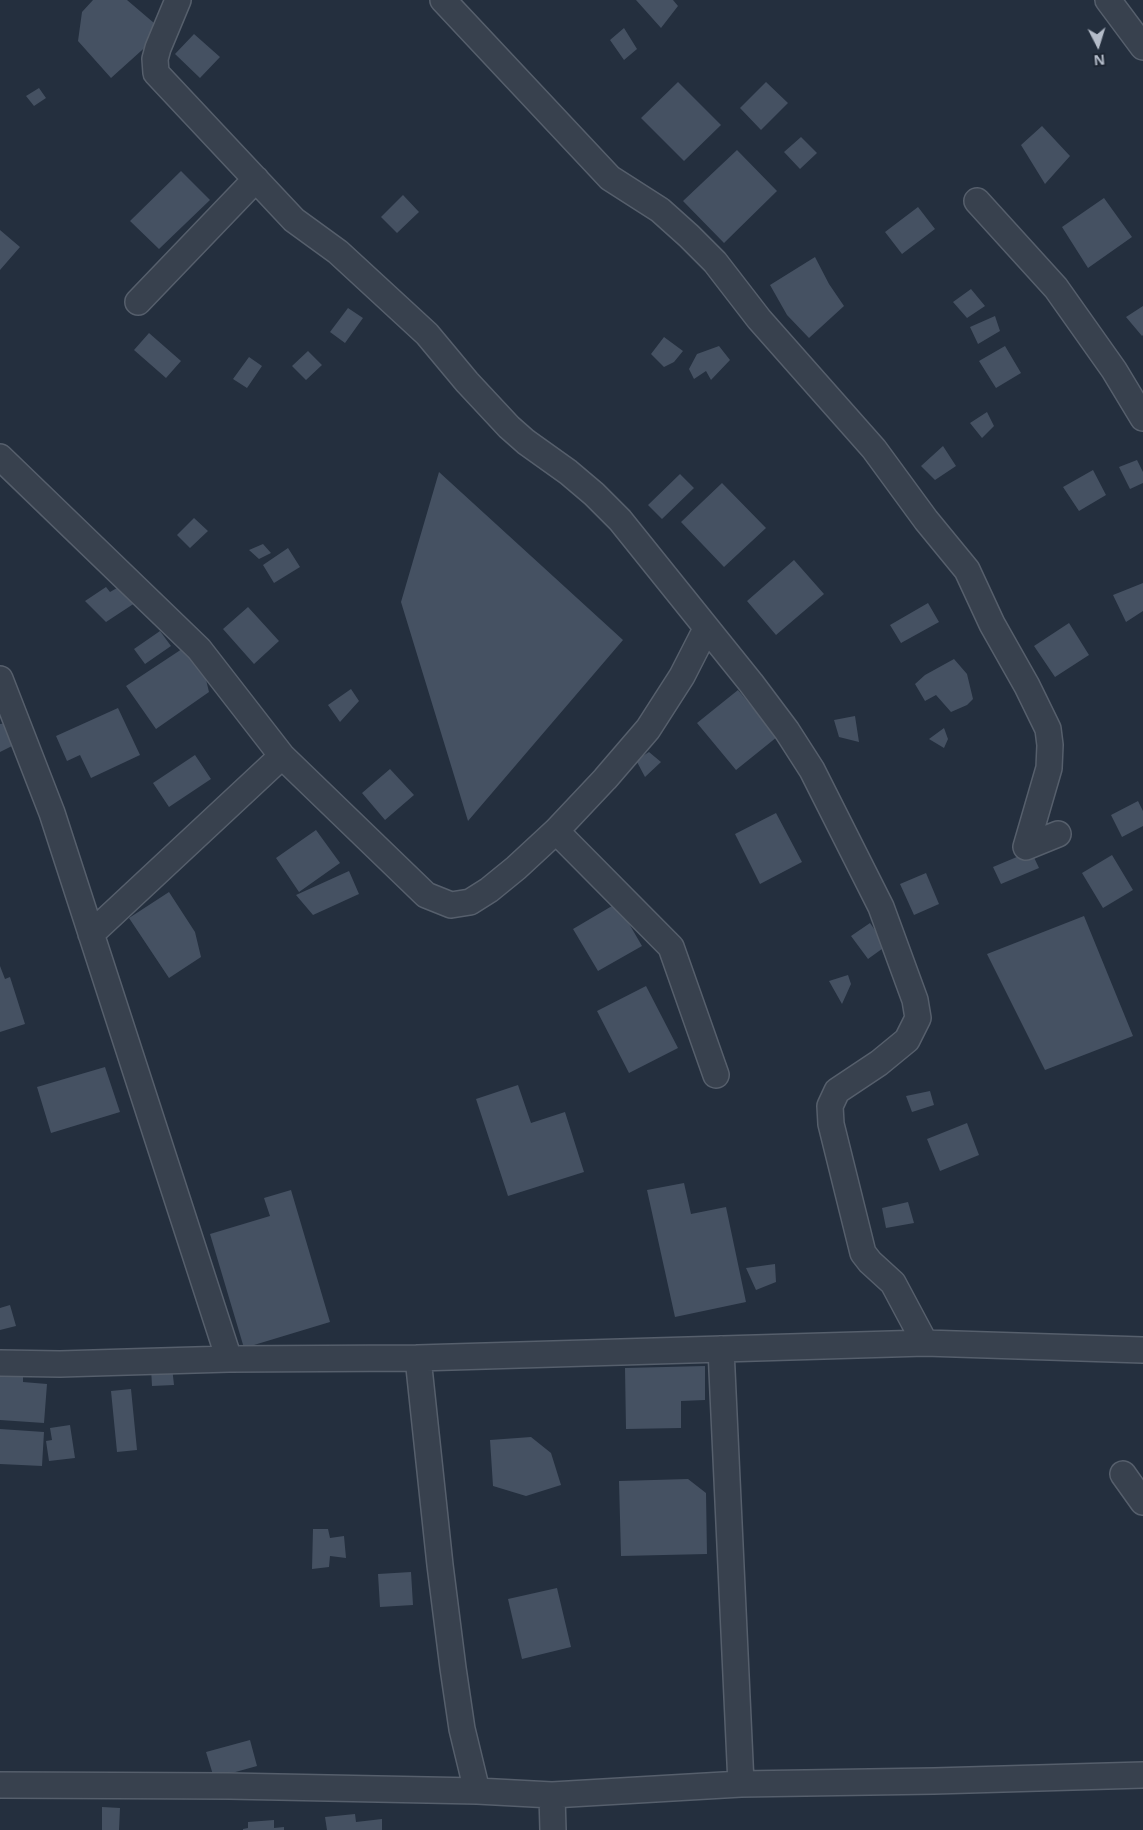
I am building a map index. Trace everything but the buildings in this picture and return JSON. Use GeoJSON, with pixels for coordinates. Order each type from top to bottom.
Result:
{"type":"FeatureCollection","features":[{"type":"Feature","properties":{"kind":"street"},"geometry":{"type":"LineString","coordinates":[[178,0],[158,48],[155,59],[156,73],[294,220],[338,252],[427,334],[509,428],[568,472],[620,520],[762,697],[812,770],[881,907],[915,1000],[918,1018],[907,1040],[879,1063],[837,1091],[830,1106],[831,1124],[863,1253],[894,1284],[925,1343]]}},
{"type":"Feature","properties":{"kind":"street"},"geometry":{"type":"LineString","coordinates":[[443,0],[610,178],[660,210],[690,236],[715,262],[759,319],[874,449],[926,520],[967,570],[992,624],[1027,686],[1048,729],[1050,745],[1048,768],[1026,847],[1058,834]]}},
{"type":"Feature","properties":{"kind":"street"},"geometry":{"type":"LineString","coordinates":[[1108,0],[1143,47]]}},
{"type":"Feature","properties":{"kind":"street"},"geometry":{"type":"LineString","coordinates":[[138,302],[256,179]]}},
{"type":"Feature","properties":{"kind":"street"},"geometry":{"type":"LineString","coordinates":[[977,201],[1056,288],[1114,370],[1143,418]]}},
{"type":"Feature","properties":{"kind":"street"},"geometry":{"type":"LineString","coordinates":[[0,457],[199,649],[282,756],[426,895],[451,905],[470,902],[489,890],[516,868],[556,831],[605,779],[648,729],[682,676],[706,629]]}},
{"type":"Feature","properties":{"kind":"street"},"geometry":{"type":"LineString","coordinates":[[0,679],[52,813],[230,1359]]}},
{"type":"Feature","properties":{"kind":"street"},"geometry":{"type":"LineString","coordinates":[[91,934],[282,756]]}},
{"type":"Feature","properties":{"kind":"street"},"geometry":{"type":"LineString","coordinates":[[556,831],[671,947],[716,1075]]}},
{"type":"Feature","properties":{"kind":"street"},"geometry":{"type":"LineString","coordinates":[[0,1363],[60,1364],[230,1359],[418,1358],[925,1343],[1143,1350]]}},
{"type":"Feature","properties":{"kind":"street"},"geometry":{"type":"LineString","coordinates":[[721,1349],[742,1784]]}},
{"type":"Feature","properties":{"kind":"street"},"geometry":{"type":"LineString","coordinates":[[418,1358],[453,1668],[462,1729],[477,1791]]}},
{"type":"Feature","properties":{"kind":"street"},"geometry":{"type":"LineString","coordinates":[[1122,1474],[1143,1502]]}},
{"type":"Feature","properties":{"kind":"street"},"geometry":{"type":"LineString","coordinates":[[0,1784],[229,1786],[477,1791],[552,1795],[742,1784],[1143,1775]]}},
{"type":"Feature","properties":{"kind":"street"},"geometry":{"type":"LineString","coordinates":[[552,1795],[553,1830]]}}]}
